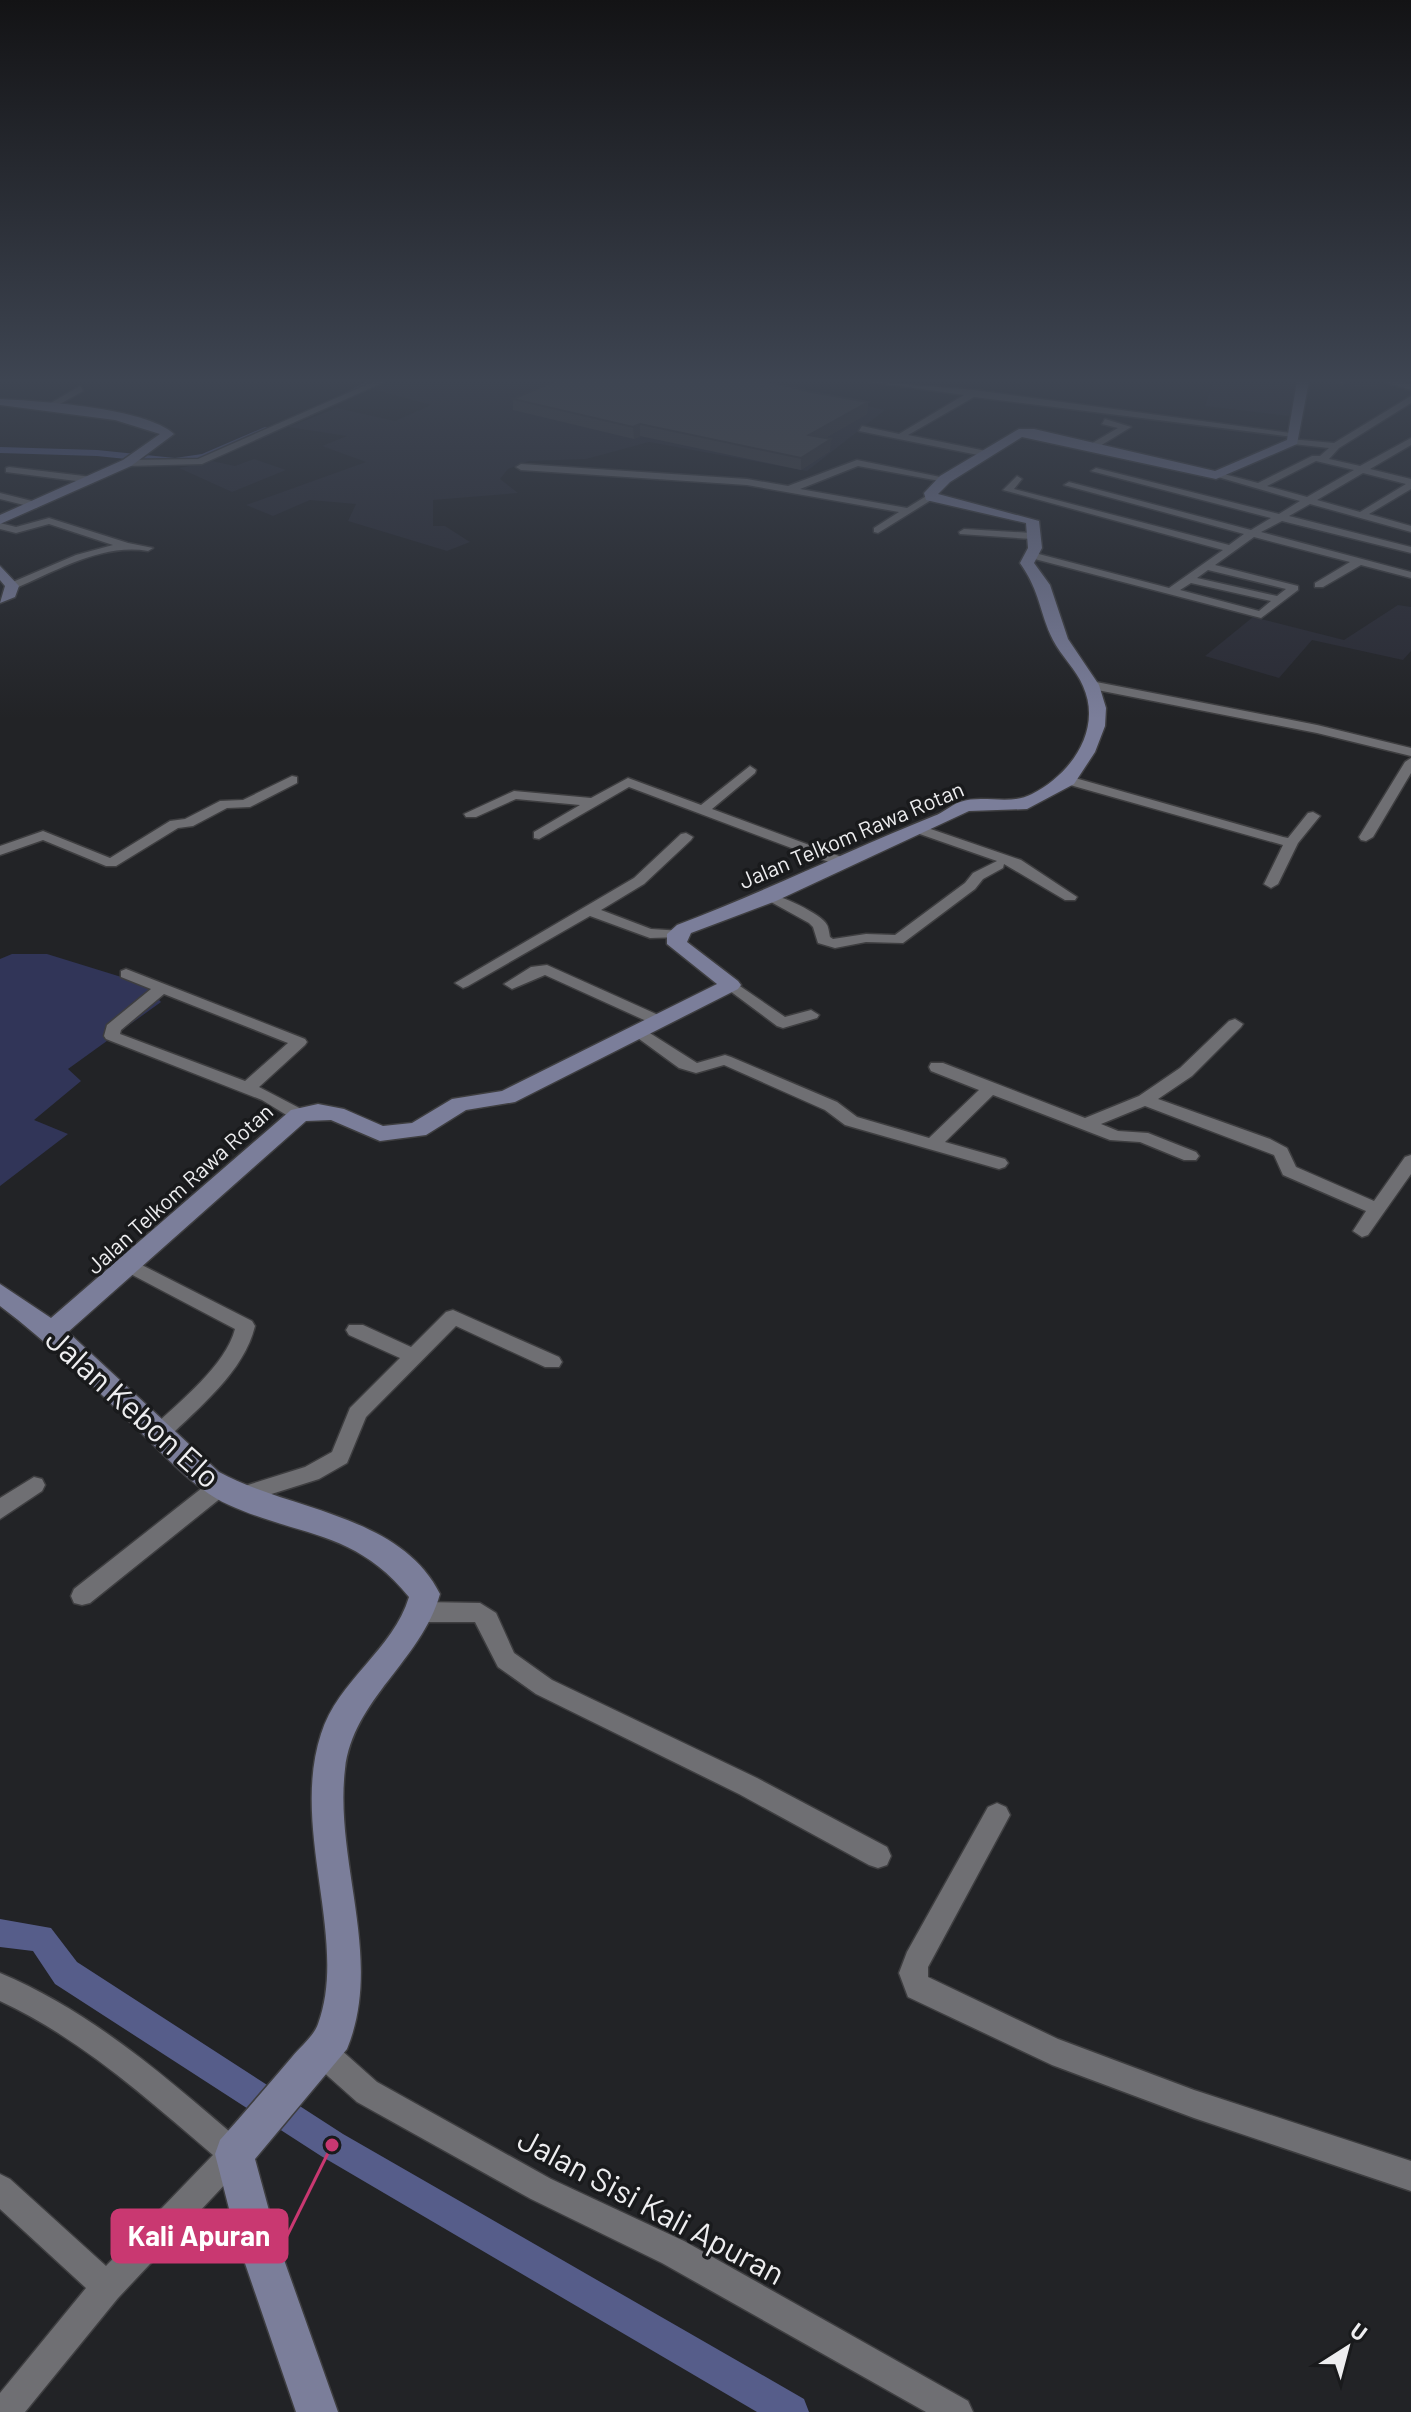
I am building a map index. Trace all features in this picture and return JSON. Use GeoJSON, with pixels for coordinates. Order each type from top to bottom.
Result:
{"type":"FeatureCollection","features":[{"type":"Feature","properties":{"kind":"street"},"geometry":{"type":"LineString","coordinates":[[0,523],[62,494]]}},
{"type":"Feature","properties":{"kind":"street"},"geometry":{"type":"LineString","coordinates":[[808,494],[908,511]]}},
{"type":"Feature","properties":{"kind":"street"},"geometry":{"type":"LineString","coordinates":[[878,530],[932,494]]}},
{"type":"Feature","properties":{"kind":"street"},"geometry":{"type":"LineString","coordinates":[[1021,494],[1231,549]]}},
{"type":"Feature","properties":{"kind":"street"},"geometry":{"type":"LineString","coordinates":[[1102,494],[1411,575]]}},
{"type":"Feature","properties":{"kind":"street"},"geometry":{"type":"LineString","coordinates":[[1187,494],[1411,550]]}},
{"type":"Feature","properties":{"kind":"street"},"geometry":{"type":"LineString","coordinates":[[1286,494],[1411,529]]}},
{"type":"Feature","properties":{"kind":"street"},"geometry":{"type":"LineString","coordinates":[[1172,591],[1253,533],[1320,494]]}},
{"type":"Feature","properties":{"kind":"street"},"geometry":{"type":"LineString","coordinates":[[1361,515],[1395,501],[1402,494]]}},
{"type":"Feature","properties":{"kind":"street"},"geometry":{"type":"LineString","coordinates":[[0,496],[36,505]]}},
{"type":"Feature","properties":{"kind":"street","name":"Jalan Telkom Rawa Rotan"},"geometry":{"type":"LineString","coordinates":[[677,934],[769,897],[944,819],[965,806],[1008,807],[1037,799],[1068,780],[1080,766],[1097,726],[1098,708],[1091,685],[1060,639],[1043,585],[1027,563],[1033,523],[1028,519],[931,497]]}},
{"type":"Feature","properties":{"kind":"street"},"geometry":{"type":"LineString","coordinates":[[0,523],[16,530],[49,521],[124,545],[148,548]]}},
{"type":"Feature","properties":{"kind":"street"},"geometry":{"type":"LineString","coordinates":[[964,532],[1032,545],[1172,591],[1261,615],[1294,588],[1205,566]]}},
{"type":"Feature","properties":{"kind":"street"},"geometry":{"type":"LineString","coordinates":[[12,586],[124,545]]}},
{"type":"Feature","properties":{"kind":"street"},"geometry":{"type":"LineString","coordinates":[[1319,585],[1360,561]]}},
{"type":"Feature","properties":{"kind":"street"},"geometry":{"type":"LineString","coordinates":[[0,570],[12,586]]}},
{"type":"Feature","properties":{"kind":"street"},"geometry":{"type":"LineString","coordinates":[[1189,579],[1279,600]]}},
{"type":"Feature","properties":{"kind":"street"},"geometry":{"type":"LineString","coordinates":[[0,599],[10,594],[12,586]]}},
{"type":"Feature","properties":{"kind":"street"},"geometry":{"type":"LineString","coordinates":[[1091,685],[1317,729],[1411,752]]}},
{"type":"Feature","properties":{"kind":"street"},"geometry":{"type":"LineString","coordinates":[[1366,837],[1411,762]]}},
{"type":"Feature","properties":{"kind":"street"},"geometry":{"type":"LineString","coordinates":[[703,810],[750,770]]}},
{"type":"Feature","properties":{"kind":"street"},"geometry":{"type":"LineString","coordinates":[[0,851],[43,835],[111,863],[170,826],[188,823],[225,804],[245,804],[292,780]]}},
{"type":"Feature","properties":{"kind":"street"},"geometry":{"type":"LineString","coordinates":[[1068,780],[1292,842]]}},
{"type":"Feature","properties":{"kind":"street"},"geometry":{"type":"LineString","coordinates":[[539,835],[628,782],[842,862]]}},
{"type":"Feature","properties":{"kind":"street"},"geometry":{"type":"LineString","coordinates":[[471,814],[514,795],[591,802]]}},
{"type":"Feature","properties":{"kind":"street"},"geometry":{"type":"LineString","coordinates":[[1271,884],[1292,842],[1313,816]]}},
{"type":"Feature","properties":{"kind":"street"},"geometry":{"type":"LineString","coordinates":[[919,829],[1016,863],[1070,897]]}},
{"type":"Feature","properties":{"kind":"street"},"geometry":{"type":"LineString","coordinates":[[463,983],[639,881],[686,837]]}},
{"type":"Feature","properties":{"kind":"street"},"geometry":{"type":"LineString","coordinates":[[769,897],[814,920],[820,925],[823,940],[833,944],[850,944],[868,937],[894,941],[970,886],[978,876],[998,865]]}},
{"type":"Feature","properties":{"kind":"street"},"geometry":{"type":"LineString","coordinates":[[588,911],[653,937],[677,934],[677,944],[783,1023],[811,1015]]}},
{"type":"Feature","properties":{"kind":"street"},"geometry":{"type":"LineString","coordinates":[[512,984],[536,970],[547,970],[659,1021]]}},
{"type":"Feature","properties":{"kind":"street"},"geometry":{"type":"LineString","coordinates":[[126,974],[299,1042],[247,1089]]}},
{"type":"Feature","properties":{"kind":"street","name":"Jalan Telkom Rawa Rotan"},"geometry":{"type":"LineString","coordinates":[[52,1332],[299,1115],[318,1111],[336,1114],[380,1134],[418,1130],[460,1104],[507,1097],[731,985]]}},
{"type":"Feature","properties":{"kind":"street"},"geometry":{"type":"LineString","coordinates":[[162,988],[113,1028],[112,1036],[268,1096],[299,1115]]}},
{"type":"Feature","properties":{"kind":"street"},"geometry":{"type":"LineString","coordinates":[[1088,1123],[1145,1100],[1186,1072],[1235,1024]]}},
{"type":"Feature","properties":{"kind":"street"},"geometry":{"type":"LineString","coordinates":[[639,1033],[696,1068],[725,1060],[831,1106],[851,1121],[999,1163]]}},
{"type":"Feature","properties":{"kind":"street"},"geometry":{"type":"LineString","coordinates":[[937,1067],[1116,1136],[1142,1137],[1190,1156]]}},
{"type":"Feature","properties":{"kind":"street"},"geometry":{"type":"LineString","coordinates":[[933,1144],[990,1088]]}},
{"type":"Feature","properties":{"kind":"street"},"geometry":{"type":"LineString","coordinates":[[1145,1100],[1264,1143],[1281,1152],[1289,1171],[1377,1209]]}},
{"type":"Feature","properties":{"kind":"street"},"geometry":{"type":"LineString","coordinates":[[1362,1231],[1411,1161]]}},
{"type":"Feature","properties":{"kind":"street"},"geometry":{"type":"LineString","coordinates":[[130,1265],[243,1323],[246,1330],[215,1375],[160,1433]]}},
{"type":"Feature","properties":{"kind":"street","name":"Jalan Kebon Elo"},"geometry":{"type":"LineString","coordinates":[[0,1293],[52,1332],[160,1433],[230,1491],[340,1527],[377,1544],[411,1573],[425,1594],[422,1612]]}},
{"type":"Feature","properties":{"kind":"street"},"geometry":{"type":"LineString","coordinates":[[82,1596],[230,1491],[312,1473],[340,1457],[346,1449],[357,1413],[456,1316],[552,1362]]}},
{"type":"Feature","properties":{"kind":"street"},"geometry":{"type":"LineString","coordinates":[[356,1330],[413,1356]]}},
{"type":"Feature","properties":{"kind":"street"},"geometry":{"type":"LineString","coordinates":[[0,1510],[34,1485]]}},
{"type":"Feature","properties":{"kind":"street"},"geometry":{"type":"LineString","coordinates":[[5,2412],[107,2287],[241,2144],[334,2036],[342,2004],[343,1961],[326,1800],[337,1732],[356,1696],[422,1612],[480,1613],[488,1620],[506,1660],[544,1687],[748,1786],[878,1856]]}},
{"type":"Feature","properties":{"kind":"street"},"geometry":{"type":"LineString","coordinates":[[997,1815],[916,1961],[912,1973],[918,1987],[1052,2051],[1194,2104],[1411,2176]]}},
{"type":"Feature","properties":{"kind":"street"},"geometry":{"type":"LineString","coordinates":[[0,1987],[35,2001],[241,2144],[257,2240],[317,2412]]}},
{"type":"Feature","properties":{"kind":"street","name":"Jalan Sisi Kali Apuran"},"geometry":{"type":"LineString","coordinates":[[312,2063],[541,2189],[673,2252],[957,2412]]}},
{"type":"Feature","properties":{"kind":"street"},"geometry":{"type":"LineString","coordinates":[[0,2189],[107,2287]]}},
{"type":"Feature","properties":{"kind":"shaded area"},"geometry":{"type":"Polygon","coordinates":[[[278,494],[511,494],[433,500],[433,526],[445,526],[470,542],[447,551],[348,521],[356,504],[310,500],[273,516],[246,505],[278,494]]]}},
{"type":"Feature","properties":{"kind":"shaded area"},"geometry":{"type":"Polygon","coordinates":[[[1398,605],[1411,607],[1411,651],[1403,660],[1312,640],[1279,678],[1205,656],[1253,617],[1344,640],[1398,605]]]}},
{"type":"Feature","properties":{"kind":"shaded area"},"geometry":{"type":"Polygon","coordinates":[[[12,954],[47,954],[144,984],[161,1002],[68,1069],[81,1081],[34,1120],[68,1134],[0,1186],[0,959],[12,954]]]}},
{"type":"Feature","properties":{"kind":"waterway"},"geometry":{"type":"LineString","coordinates":[[0,1933],[41,1938],[66,1973],[332,2145],[791,2412]]}},
{"type":"Feature","properties":{"kind":"place","name":"Kali Apuran"},"geometry":{"type":"Point","coordinates":[332,2145]}}]}
